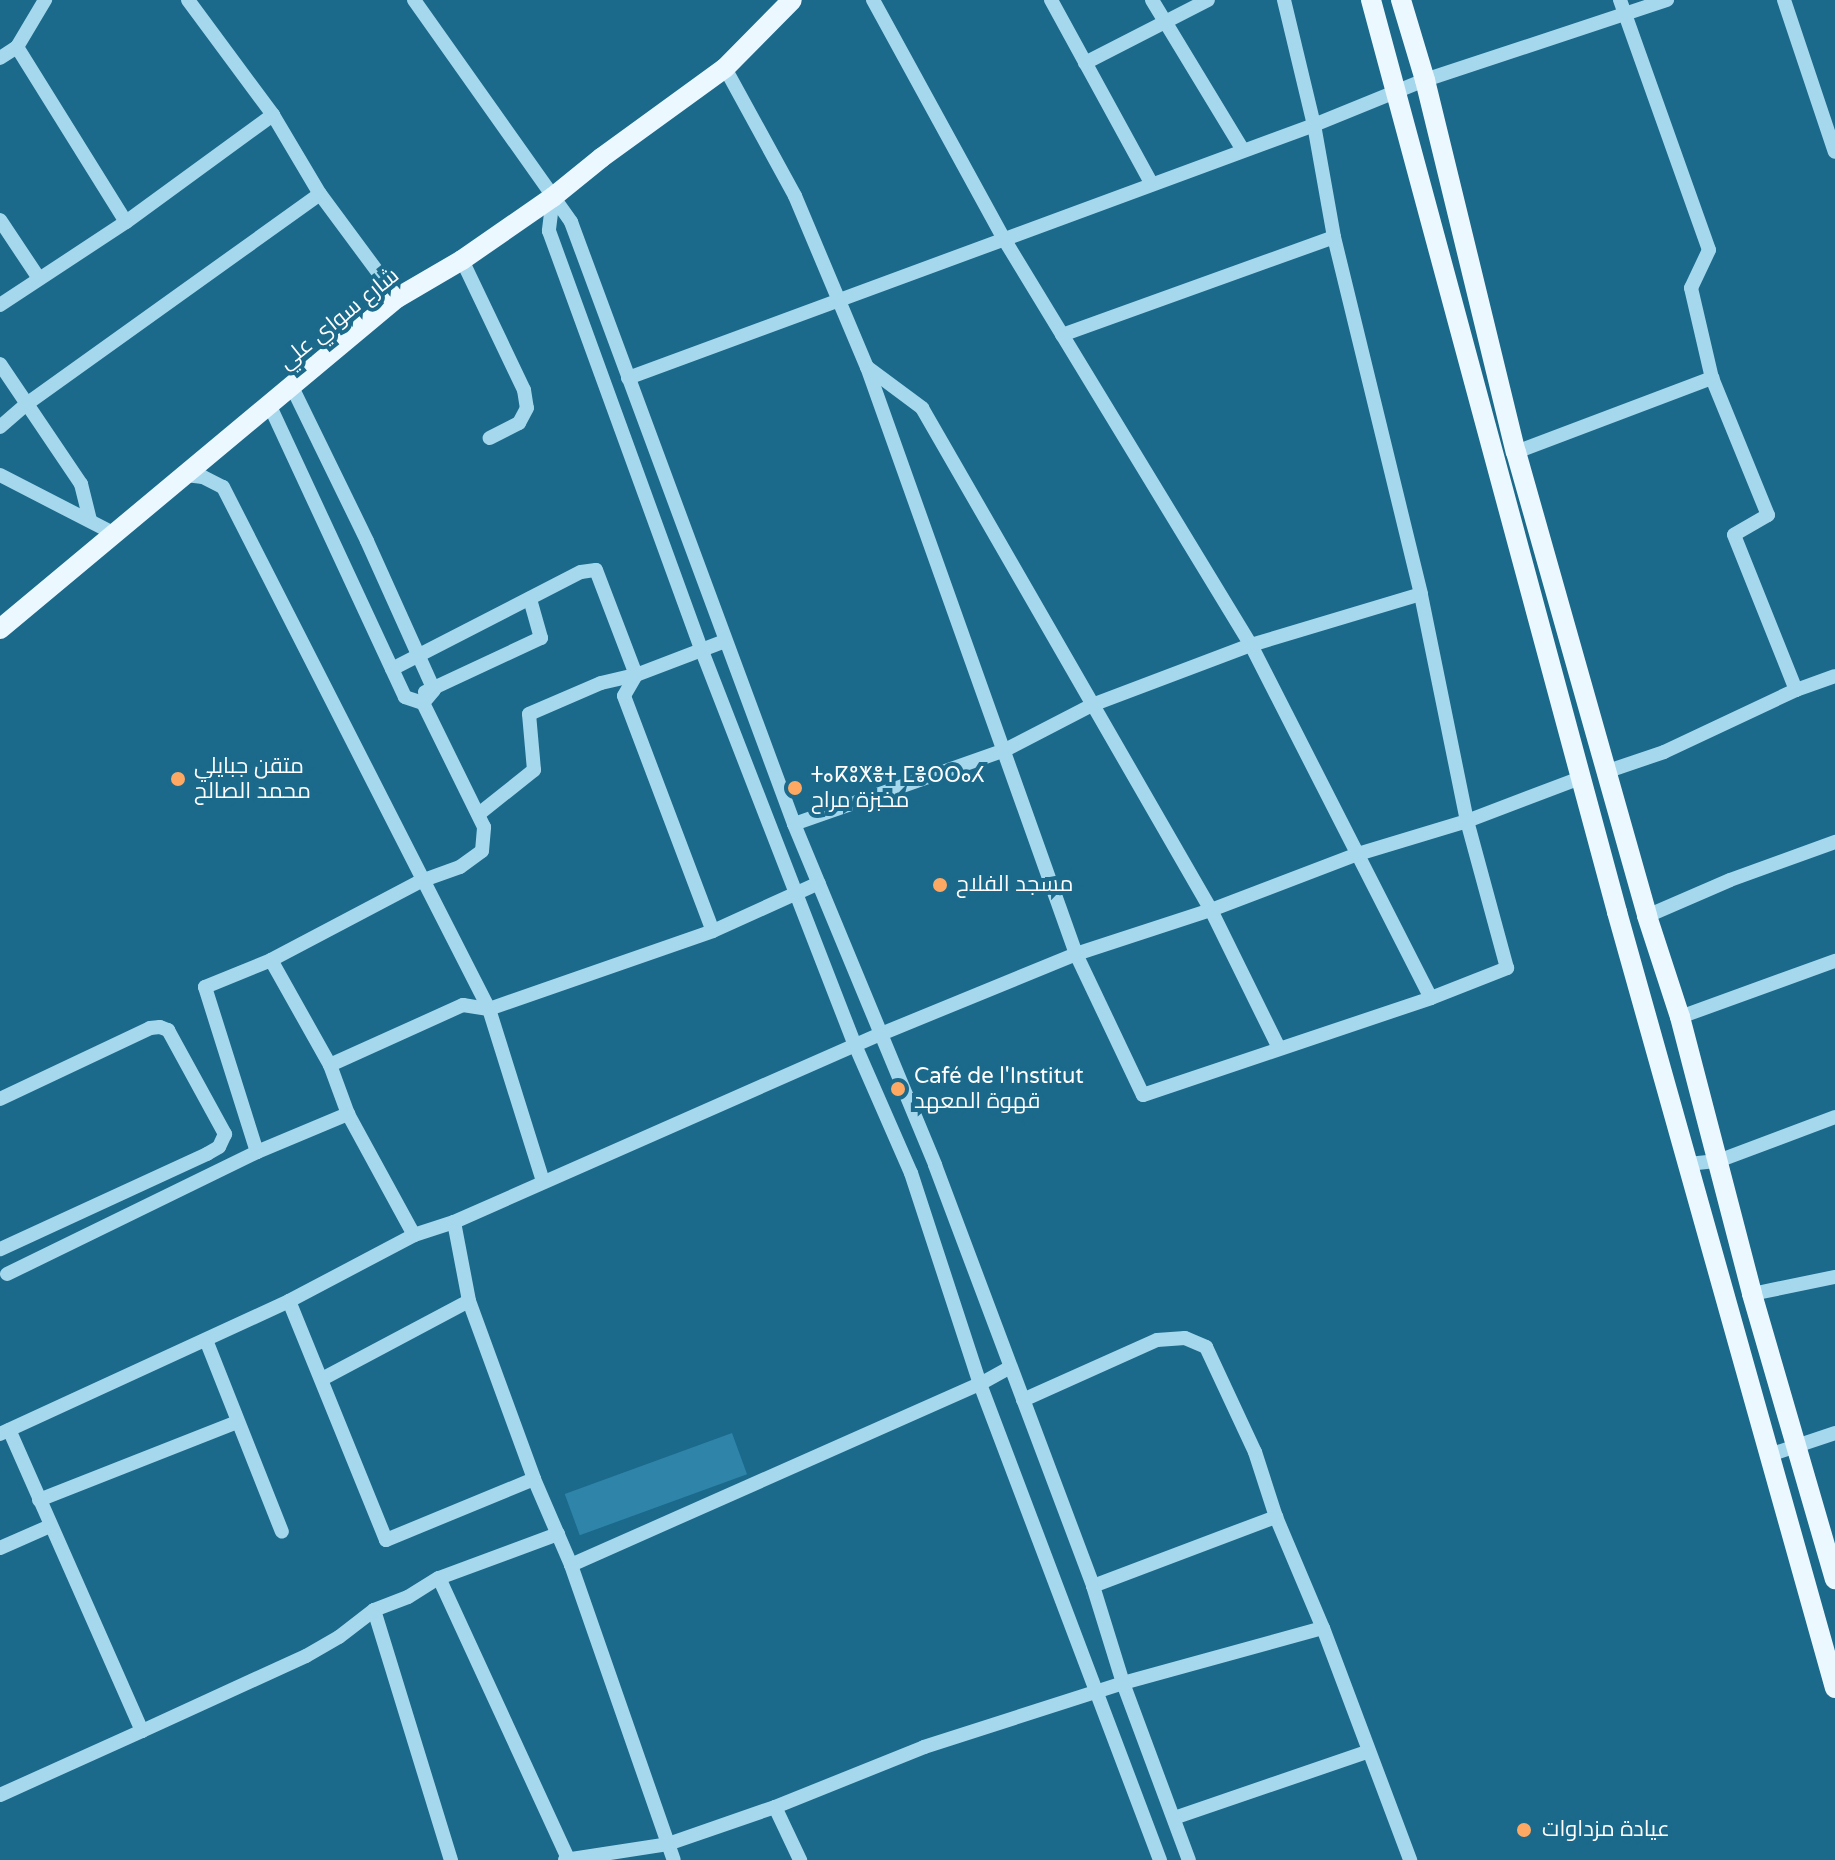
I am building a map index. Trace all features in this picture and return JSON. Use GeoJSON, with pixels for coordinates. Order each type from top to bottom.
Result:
{"type":"FeatureCollection","features":[{"type":"Feature","properties":{"kind":"main road","name":"شارع سواي علي"},"geometry":{"type":"LineString","coordinates":[[0,629],[397,298],[462,260],[553,197],[725,68],[792,0]]}},
{"type":"Feature","properties":{"kind":"main road"},"geometry":{"type":"LineString","coordinates":[[1371,0],[1617,912],[1835,1688]]}},
{"type":"Feature","properties":{"kind":"main road"},"geometry":{"type":"LineString","coordinates":[[1401,0],[1425,80],[1516,452],[1647,916],[1680,1017],[1752,1294],[1835,1579]]}},
{"type":"Feature","properties":{"kind":"street"},"geometry":{"type":"LineString","coordinates":[[0,58],[17,47],[45,0]]}},
{"type":"Feature","properties":{"kind":"street"},"geometry":{"type":"LineString","coordinates":[[188,0],[273,115],[320,194],[397,298]]}},
{"type":"Feature","properties":{"kind":"street"},"geometry":{"type":"LineString","coordinates":[[414,0],[571,222],[794,824],[935,1165],[1093,1586],[1123,1683],[1189,1860]]}},
{"type":"Feature","properties":{"kind":"street"},"geometry":{"type":"LineString","coordinates":[[873,0],[1004,239],[1251,645],[1431,998]]}},
{"type":"Feature","properties":{"kind":"street"},"geometry":{"type":"LineString","coordinates":[[1051,0],[1151,183]]}},
{"type":"Feature","properties":{"kind":"street"},"geometry":{"type":"LineString","coordinates":[[1152,0],[1243,150]]}},
{"type":"Feature","properties":{"kind":"street"},"geometry":{"type":"LineString","coordinates":[[1085,63],[1208,0]]}},
{"type":"Feature","properties":{"kind":"street"},"geometry":{"type":"LineString","coordinates":[[725,68],[795,196],[867,367],[1076,954],[1143,1095],[1431,998],[1507,968],[1467,821],[1421,594],[1334,237],[1314,125],[1284,0]]}},
{"type":"Feature","properties":{"kind":"street"},"geometry":{"type":"LineString","coordinates":[[628,378],[1396,95],[1425,80],[1622,6],[1667,0]]}},
{"type":"Feature","properties":{"kind":"street"},"geometry":{"type":"LineString","coordinates":[[1784,0],[1835,152]]}},
{"type":"Feature","properties":{"kind":"street"},"geometry":{"type":"LineString","coordinates":[[1622,6],[1709,250],[1691,288],[1712,378],[1768,515],[1734,535],[1796,690]]}},
{"type":"Feature","properties":{"kind":"street"},"geometry":{"type":"LineString","coordinates":[[17,47],[126,222]]}},
{"type":"Feature","properties":{"kind":"street"},"geometry":{"type":"LineString","coordinates":[[0,305],[38,277],[126,222],[273,115]]}},
{"type":"Feature","properties":{"kind":"street"},"geometry":{"type":"LineString","coordinates":[[0,427],[28,403],[320,194]]}},
{"type":"Feature","properties":{"kind":"street"},"geometry":{"type":"LineString","coordinates":[[553,197],[549,231],[702,651],[855,1045],[911,1173],[980,1384],[1160,1860]]}},
{"type":"Feature","properties":{"kind":"street"},"geometry":{"type":"LineString","coordinates":[[0,220],[38,277]]}},
{"type":"Feature","properties":{"kind":"street"},"geometry":{"type":"LineString","coordinates":[[1062,335],[1334,237]]}},
{"type":"Feature","properties":{"kind":"street"},"geometry":{"type":"LineString","coordinates":[[462,260],[526,399],[527,408],[519,423],[490,438]]}},
{"type":"Feature","properties":{"kind":"street"},"geometry":{"type":"LineString","coordinates":[[0,364],[81,484],[90,520]]}},
{"type":"Feature","properties":{"kind":"street"},"geometry":{"type":"LineString","coordinates":[[867,367],[922,408],[1211,910],[1279,1048]]}},
{"type":"Feature","properties":{"kind":"street"},"geometry":{"type":"LineString","coordinates":[[1516,452],[1712,378]]}},
{"type":"Feature","properties":{"kind":"street"},"geometry":{"type":"LineString","coordinates":[[292,387],[434,690]]}},
{"type":"Feature","properties":{"kind":"street"},"geometry":{"type":"LineString","coordinates":[[257,1152],[205,987],[271,960],[421,881],[460,867],[482,851],[484,827],[480,813],[423,703],[405,697],[270,406]]}},
{"type":"Feature","properties":{"kind":"street"},"geometry":{"type":"LineString","coordinates":[[0,475],[113,533]]}},
{"type":"Feature","properties":{"kind":"street"},"geometry":{"type":"LineString","coordinates":[[186,475],[203,477],[223,487],[421,881],[489,1009],[543,1181]]}},
{"type":"Feature","properties":{"kind":"street"},"geometry":{"type":"LineString","coordinates":[[392,669],[581,572],[596,570],[636,675]]}},
{"type":"Feature","properties":{"kind":"street"},"geometry":{"type":"LineString","coordinates":[[794,824],[1003,751],[1092,705],[1251,645],[1421,594]]}},
{"type":"Feature","properties":{"kind":"street"},"geometry":{"type":"LineString","coordinates":[[405,697],[434,690],[541,638],[530,599]]}},
{"type":"Feature","properties":{"kind":"street"},"geometry":{"type":"LineString","coordinates":[[480,813],[534,770],[529,714],[601,683],[636,675],[725,641]]}},
{"type":"Feature","properties":{"kind":"street"},"geometry":{"type":"LineString","coordinates":[[636,675],[624,696],[713,931]]}},
{"type":"Feature","properties":{"kind":"street"},"geometry":{"type":"LineString","coordinates":[[1608,771],[1664,752],[1796,690],[1835,676]]}},
{"type":"Feature","properties":{"kind":"street"},"geometry":{"type":"LineString","coordinates":[[423,703],[434,690]]}},
{"type":"Feature","properties":{"kind":"street"},"geometry":{"type":"LineString","coordinates":[[142,1731],[39,1500],[4,1432],[289,1301],[414,1235],[454,1222],[881,1034],[1076,954],[1211,910],[1358,854],[1467,821],[1583,777]]}},
{"type":"Feature","properties":{"kind":"street"},"geometry":{"type":"LineString","coordinates":[[1647,916],[1730,880],[1835,842]]}},
{"type":"Feature","properties":{"kind":"street"},"geometry":{"type":"LineString","coordinates":[[330,1065],[463,1005],[489,1009],[713,931],[819,883]]}},
{"type":"Feature","properties":{"kind":"street"},"geometry":{"type":"LineString","coordinates":[[271,960],[330,1065],[348,1114],[414,1235]]}},
{"type":"Feature","properties":{"kind":"street"},"geometry":{"type":"LineString","coordinates":[[1680,1017],[1835,961]]}},
{"type":"Feature","properties":{"kind":"street"},"geometry":{"type":"LineString","coordinates":[[0,1099],[150,1028],[160,1027],[168,1030],[225,1134],[219,1147],[207,1154],[0,1249]]}},
{"type":"Feature","properties":{"kind":"street"},"geometry":{"type":"LineString","coordinates":[[7,1274],[257,1152],[348,1114]]}},
{"type":"Feature","properties":{"kind":"street"},"geometry":{"type":"LineString","coordinates":[[1688,1164],[1718,1161],[1835,1117]]}},
{"type":"Feature","properties":{"kind":"street"},"geometry":{"type":"LineString","coordinates":[[911,1173],[935,1165]]}},
{"type":"Feature","properties":{"kind":"street"},"geometry":{"type":"LineString","coordinates":[[454,1222],[469,1301],[534,1479],[571,1565],[674,1860]]}},
{"type":"Feature","properties":{"kind":"street"},"geometry":{"type":"LineString","coordinates":[[1752,1294],[1835,1277]]}},
{"type":"Feature","properties":{"kind":"street"},"geometry":{"type":"LineString","coordinates":[[289,1301],[386,1540],[534,1479]]}},
{"type":"Feature","properties":{"kind":"street"},"geometry":{"type":"LineString","coordinates":[[322,1379],[469,1301]]}},
{"type":"Feature","properties":{"kind":"street"},"geometry":{"type":"LineString","coordinates":[[1023,1400],[1157,1340],[1185,1338],[1206,1347],[1255,1452],[1276,1517],[1323,1628],[1410,1860]]}},
{"type":"Feature","properties":{"kind":"street"},"geometry":{"type":"LineString","coordinates":[[206,1340],[282,1532]]}},
{"type":"Feature","properties":{"kind":"street"},"geometry":{"type":"LineString","coordinates":[[571,1565],[980,1384],[1009,1368]]}},
{"type":"Feature","properties":{"kind":"street"},"geometry":{"type":"LineString","coordinates":[[39,1500],[237,1422]]}},
{"type":"Feature","properties":{"kind":"street"},"geometry":{"type":"LineString","coordinates":[[1769,1455],[1835,1433]]}},
{"type":"Feature","properties":{"kind":"street"},"geometry":{"type":"LineString","coordinates":[[1093,1586],[1276,1517]]}},
{"type":"Feature","properties":{"kind":"street"},"geometry":{"type":"LineString","coordinates":[[0,1548],[50,1526]]}},
{"type":"Feature","properties":{"kind":"street"},"geometry":{"type":"LineString","coordinates":[[0,1795],[306,1656],[339,1637],[374,1610],[408,1597],[439,1578],[558,1534]]}},
{"type":"Feature","properties":{"kind":"street"},"geometry":{"type":"LineString","coordinates":[[439,1578],[567,1860],[668,1844],[775,1807],[924,1747],[1123,1683],[1323,1628]]}},
{"type":"Feature","properties":{"kind":"street"},"geometry":{"type":"LineString","coordinates":[[374,1610],[451,1860]]}},
{"type":"Feature","properties":{"kind":"street"},"geometry":{"type":"LineString","coordinates":[[1174,1818],[1367,1752]]}},
{"type":"Feature","properties":{"kind":"street"},"geometry":{"type":"LineString","coordinates":[[775,1807],[800,1860]]}},
{"type":"Feature","properties":{"kind":"shaded area"},"geometry":{"type":"Polygon","coordinates":[[[732,1433],[747,1474],[580,1535],[565,1494],[732,1433]]]}},
{"type":"Feature","properties":{"kind":"place","name":"متقن جبايلي محمد الصالح"},"geometry":{"type":"Point","coordinates":[178,779]}},
{"type":"Feature","properties":{"kind":"place","name":"ⵜⴰⴽⵓⵅⴻⵜ ⵎⴻⵔⵔⴰⵃ مخبزة مراح"},"geometry":{"type":"Point","coordinates":[795,788]}},
{"type":"Feature","properties":{"kind":"place","name":"مسجد الفلاح"},"geometry":{"type":"Point","coordinates":[940,885]}},
{"type":"Feature","properties":{"kind":"place","name":"Café de l'Institut قهوة المعهد"},"geometry":{"type":"Point","coordinates":[898,1089]}},
{"type":"Feature","properties":{"kind":"place","name":"عيادة مزداوات"},"geometry":{"type":"Point","coordinates":[1524,1830]}}]}
